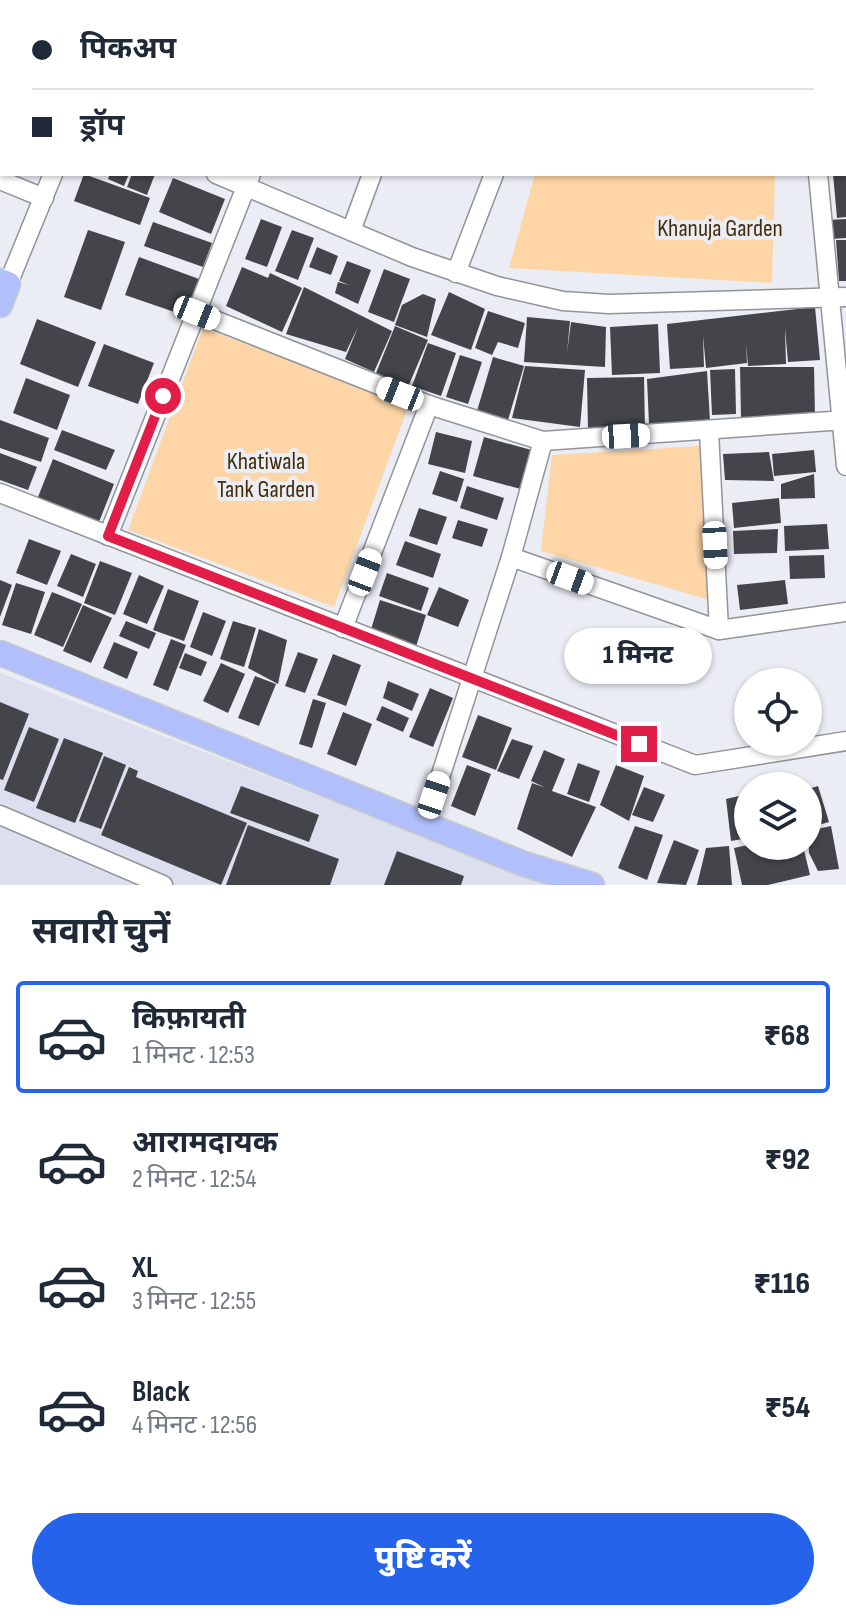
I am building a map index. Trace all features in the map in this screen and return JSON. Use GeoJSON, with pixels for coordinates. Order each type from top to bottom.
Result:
{"type":"FeatureCollection","features":[{"type":"Feature","properties":{"kind":"main road"},"geometry":{"type":"LineString","coordinates":[[0,653],[524,864],[592,885]]}},
{"type":"Feature","properties":{"kind":"street"},"geometry":{"type":"LineString","coordinates":[[3,290],[52,176]]}},
{"type":"Feature","properties":{"kind":"street"},"geometry":{"type":"LineString","coordinates":[[227,176],[249,180],[351,231],[456,273],[563,301],[609,304],[837,297]]}},
{"type":"Feature","properties":{"kind":"street"},"geometry":{"type":"LineString","coordinates":[[351,231],[371,176]]}},
{"type":"Feature","properties":{"kind":"street"},"geometry":{"type":"LineString","coordinates":[[456,273],[493,176]]}},
{"type":"Feature","properties":{"kind":"street"},"geometry":{"type":"LineString","coordinates":[[818,176],[837,297],[846,466]]}},
{"type":"Feature","properties":{"kind":"street"},"geometry":{"type":"LineString","coordinates":[[0,180],[44,198]]}},
{"type":"Feature","properties":{"kind":"street"},"geometry":{"type":"LineString","coordinates":[[108,536],[249,180]]}},
{"type":"Feature","properties":{"kind":"street"},"geometry":{"type":"LineString","coordinates":[[197,313],[429,405],[543,441],[844,420]]}},
{"type":"Feature","properties":{"kind":"street"},"geometry":{"type":"LineString","coordinates":[[343,628],[429,405]]}},
{"type":"Feature","properties":{"kind":"street"},"geometry":{"type":"LineString","coordinates":[[709,431],[719,630]]}},
{"type":"Feature","properties":{"kind":"street"},"geometry":{"type":"LineString","coordinates":[[425,824],[511,557],[543,441]]}},
{"type":"Feature","properties":{"kind":"street"},"geometry":{"type":"LineString","coordinates":[[0,493],[695,765],[846,741]]}},
{"type":"Feature","properties":{"kind":"street"},"geometry":{"type":"LineString","coordinates":[[511,557],[719,630],[846,612]]}},
{"type":"Feature","properties":{"kind":"street"},"geometry":{"type":"LineString","coordinates":[[0,815],[131,879],[163,885]]}},
{"type":"Feature","properties":{"kind":"shaded area"},"geometry":{"type":"Polygon","coordinates":[[[0,673],[548,885],[0,885],[0,673]]]}},
{"type":"Feature","properties":{"kind":"green space","name":"Khanuja Garden"},"geometry":{"type":"Polygon","coordinates":[[[534,176],[775,176],[772,283],[509,268],[534,176]]]}},
{"type":"Feature","properties":{"kind":"green space","name":"Khatiwala Tank Garden"},"geometry":{"type":"Polygon","coordinates":[[[203,328],[409,405],[334,607],[128,530],[203,328]]]}},
{"type":"Feature","properties":{"kind":"green space"},"geometry":{"type":"Polygon","coordinates":[[[700,446],[710,600],[541,551],[552,455],[700,446]]]}},
{"type":"Feature","properties":{"kind":"building"},"geometry":{"type":"Polygon","coordinates":[[[83,176],[150,198],[140,225],[74,201],[83,176]]]}},
{"type":"Feature","properties":{"kind":"building"},"geometry":{"type":"Polygon","coordinates":[[[109,176],[128,176],[124,186],[108,179],[109,176]]]}},
{"type":"Feature","properties":{"kind":"building"},"geometry":{"type":"Polygon","coordinates":[[[131,176],[154,176],[147,195],[127,187],[131,176]]]}},
{"type":"Feature","properties":{"kind":"building"},"geometry":{"type":"Polygon","coordinates":[[[833,176],[846,176],[846,217],[837,218],[833,176]]]}},
{"type":"Feature","properties":{"kind":"building"},"geometry":{"type":"Polygon","coordinates":[[[173,178],[225,199],[211,234],[159,212],[173,178]]]}},
{"type":"Feature","properties":{"kind":"building"},"geometry":{"type":"Polygon","coordinates":[[[261,219],[282,227],[267,267],[245,259],[261,219]]]}},
{"type":"Feature","properties":{"kind":"building"},"geometry":{"type":"Polygon","coordinates":[[[846,219],[846,238],[831,239],[828,220],[846,219]]]}},
{"type":"Feature","properties":{"kind":"building"},"geometry":{"type":"Polygon","coordinates":[[[153,222],[212,243],[203,267],[144,246],[153,222]]]}},
{"type":"Feature","properties":{"kind":"building"},"geometry":{"type":"Polygon","coordinates":[[[88,230],[125,242],[101,310],[64,297],[88,230]]]}},
{"type":"Feature","properties":{"kind":"building"},"geometry":{"type":"Polygon","coordinates":[[[292,230],[314,238],[298,280],[275,271],[292,230]]]}},
{"type":"Feature","properties":{"kind":"building"},"geometry":{"type":"Polygon","coordinates":[[[836,240],[846,240],[846,281],[839,281],[836,240]]]}},
{"type":"Feature","properties":{"kind":"building"},"geometry":{"type":"Polygon","coordinates":[[[317,247],[338,256],[331,275],[309,267],[317,247]]]}},
{"type":"Feature","properties":{"kind":"building"},"geometry":{"type":"Polygon","coordinates":[[[139,257],[199,279],[186,316],[125,295],[139,257]]]}},
{"type":"Feature","properties":{"kind":"building"},"geometry":{"type":"Polygon","coordinates":[[[347,261],[371,270],[358,304],[335,293],[338,282],[349,285],[339,281],[347,261]]]}},
{"type":"Feature","properties":{"kind":"building"},"geometry":{"type":"Polygon","coordinates":[[[242,267],[268,278],[270,273],[302,288],[282,332],[226,306],[242,267]]]}},
{"type":"Feature","properties":{"kind":"building"},"geometry":{"type":"Polygon","coordinates":[[[384,269],[410,279],[394,322],[368,312],[384,269]]]}},
{"type":"Feature","properties":{"kind":"building"},"geometry":{"type":"Polygon","coordinates":[[[304,287],[392,331],[374,372],[345,359],[358,327],[346,352],[286,334],[304,287]]]}},
{"type":"Feature","properties":{"kind":"building"},"geometry":{"type":"Polygon","coordinates":[[[449,292],[485,309],[471,350],[431,335],[449,292]]]}},
{"type":"Feature","properties":{"kind":"building"},"geometry":{"type":"Polygon","coordinates":[[[423,294],[436,299],[427,337],[395,325],[402,305],[423,294]]]}},
{"type":"Feature","properties":{"kind":"building"},"geometry":{"type":"Polygon","coordinates":[[[815,307],[820,360],[788,362],[785,328],[786,364],[748,366],[746,344],[747,363],[706,368],[703,336],[704,367],[670,369],[667,324],[815,307]]]}},
{"type":"Feature","properties":{"kind":"building"},"geometry":{"type":"Polygon","coordinates":[[[488,311],[525,323],[518,348],[498,342],[492,355],[475,348],[488,311]]]}},
{"type":"Feature","properties":{"kind":"building"},"geometry":{"type":"Polygon","coordinates":[[[527,317],[570,321],[567,353],[571,322],[606,327],[605,367],[524,362],[527,317]]]}},
{"type":"Feature","properties":{"kind":"building"},"geometry":{"type":"Polygon","coordinates":[[[37,319],[96,342],[78,387],[20,364],[37,319]]]}},
{"type":"Feature","properties":{"kind":"building"},"geometry":{"type":"Polygon","coordinates":[[[658,324],[660,373],[612,375],[610,327],[658,324]]]}},
{"type":"Feature","properties":{"kind":"building"},"geometry":{"type":"Polygon","coordinates":[[[395,326],[428,340],[408,387],[376,373],[395,326]]]}},
{"type":"Feature","properties":{"kind":"building"},"geometry":{"type":"Polygon","coordinates":[[[428,343],[456,353],[441,396],[412,386],[428,343]]]}},
{"type":"Feature","properties":{"kind":"building"},"geometry":{"type":"Polygon","coordinates":[[[104,344],[154,363],[138,404],[88,386],[104,344]]]}},
{"type":"Feature","properties":{"kind":"building"},"geometry":{"type":"Polygon","coordinates":[[[460,355],[482,362],[468,404],[446,397],[460,355]]]}},
{"type":"Feature","properties":{"kind":"building"},"geometry":{"type":"Polygon","coordinates":[[[493,357],[524,366],[508,420],[477,411],[493,357]]]}},
{"type":"Feature","properties":{"kind":"building"},"geometry":{"type":"Polygon","coordinates":[[[525,366],[585,370],[580,427],[512,418],[525,366]]]}},
{"type":"Feature","properties":{"kind":"building"},"geometry":{"type":"Polygon","coordinates":[[[740,367],[814,367],[815,417],[741,418],[740,367]]]}},
{"type":"Feature","properties":{"kind":"building"},"geometry":{"type":"Polygon","coordinates":[[[735,369],[736,414],[712,415],[710,370],[735,369]]]}},
{"type":"Feature","properties":{"kind":"building"},"geometry":{"type":"Polygon","coordinates":[[[707,371],[710,421],[649,424],[647,379],[707,371]]]}},
{"type":"Feature","properties":{"kind":"building"},"geometry":{"type":"Polygon","coordinates":[[[644,377],[645,431],[588,432],[587,378],[644,377]]]}},
{"type":"Feature","properties":{"kind":"building"},"geometry":{"type":"Polygon","coordinates":[[[26,378],[70,395],[57,430],[13,413],[26,378]]]}},
{"type":"Feature","properties":{"kind":"building"},"geometry":{"type":"Polygon","coordinates":[[[0,420],[49,438],[41,462],[0,448],[0,420]]]}},
{"type":"Feature","properties":{"kind":"building"},"geometry":{"type":"Polygon","coordinates":[[[62,430],[115,450],[106,470],[54,450],[62,430]]]}},
{"type":"Feature","properties":{"kind":"building"},"geometry":{"type":"Polygon","coordinates":[[[436,432],[472,441],[465,473],[428,464],[436,432]]]}},
{"type":"Feature","properties":{"kind":"building"},"geometry":{"type":"Polygon","coordinates":[[[484,437],[535,451],[524,490],[473,476],[484,437]]]}},
{"type":"Feature","properties":{"kind":"building"},"geometry":{"type":"Polygon","coordinates":[[[814,450],[816,472],[774,476],[772,454],[814,450]]]}},
{"type":"Feature","properties":{"kind":"building"},"geometry":{"type":"Polygon","coordinates":[[[769,452],[774,481],[725,480],[723,454],[769,452]]]}},
{"type":"Feature","properties":{"kind":"building"},"geometry":{"type":"Polygon","coordinates":[[[0,453],[37,467],[28,490],[0,480],[0,453]]]}},
{"type":"Feature","properties":{"kind":"building"},"geometry":{"type":"Polygon","coordinates":[[[53,459],[114,484],[99,522],[38,497],[53,459]]]}},
{"type":"Feature","properties":{"kind":"building"},"geometry":{"type":"Polygon","coordinates":[[[440,471],[464,479],[457,502],[432,494],[440,471]]]}},
{"type":"Feature","properties":{"kind":"building"},"geometry":{"type":"Polygon","coordinates":[[[814,474],[815,498],[781,499],[781,484],[814,474]]]}},
{"type":"Feature","properties":{"kind":"building"},"geometry":{"type":"Polygon","coordinates":[[[467,486],[504,498],[497,520],[460,508],[467,486]]]}},
{"type":"Feature","properties":{"kind":"building"},"geometry":{"type":"Polygon","coordinates":[[[779,498],[781,523],[734,528],[732,503],[779,498]]]}},
{"type":"Feature","properties":{"kind":"building"},"geometry":{"type":"Polygon","coordinates":[[[419,508],[447,517],[437,545],[409,536],[419,508]]]}},
{"type":"Feature","properties":{"kind":"building"},"geometry":{"type":"Polygon","coordinates":[[[458,520],[488,529],[482,547],[452,538],[458,520]]]}},
{"type":"Feature","properties":{"kind":"building"},"geometry":{"type":"Polygon","coordinates":[[[827,524],[829,549],[785,551],[784,526],[827,524]]]}},
{"type":"Feature","properties":{"kind":"building"},"geometry":{"type":"Polygon","coordinates":[[[778,529],[777,553],[734,554],[733,531],[778,529]]]}},
{"type":"Feature","properties":{"kind":"building"},"geometry":{"type":"Polygon","coordinates":[[[29,539],[61,551],[47,585],[16,573],[29,539]]]}},
{"type":"Feature","properties":{"kind":"building"},"geometry":{"type":"Polygon","coordinates":[[[405,541],[441,554],[433,578],[396,565],[405,541]]]}},
{"type":"Feature","properties":{"kind":"building"},"geometry":{"type":"Polygon","coordinates":[[[71,554],[96,564],[83,597],[57,586],[71,554]]]}},
{"type":"Feature","properties":{"kind":"building"},"geometry":{"type":"Polygon","coordinates":[[[824,555],[825,578],[790,579],[789,556],[824,555]]]}},
{"type":"Feature","properties":{"kind":"building"},"geometry":{"type":"Polygon","coordinates":[[[100,561],[132,573],[115,615],[84,603],[100,561]]]}},
{"type":"Feature","properties":{"kind":"building"},"geometry":{"type":"Polygon","coordinates":[[[387,573],[429,588],[421,611],[379,596],[387,573]]]}},
{"type":"Feature","properties":{"kind":"building"},"geometry":{"type":"Polygon","coordinates":[[[139,575],[164,586],[147,624],[123,614],[139,575]]]}},
{"type":"Feature","properties":{"kind":"building"},"geometry":{"type":"Polygon","coordinates":[[[0,580],[12,585],[0,617],[0,580]]]}},
{"type":"Feature","properties":{"kind":"building"},"geometry":{"type":"Polygon","coordinates":[[[785,580],[788,604],[740,610],[737,585],[785,580]]]}},
{"type":"Feature","properties":{"kind":"building"},"geometry":{"type":"Polygon","coordinates":[[[16,583],[45,592],[31,634],[2,625],[16,583]]]}},
{"type":"Feature","properties":{"kind":"building"},"geometry":{"type":"Polygon","coordinates":[[[439,587],[469,600],[458,627],[427,615],[439,587]]]}},
{"type":"Feature","properties":{"kind":"building"},"geometry":{"type":"Polygon","coordinates":[[[168,589],[199,601],[184,641],[153,630],[168,589]]]}},
{"type":"Feature","properties":{"kind":"building"},"geometry":{"type":"Polygon","coordinates":[[[52,592],[82,604],[63,647],[34,635],[52,592]]]}},
{"type":"Feature","properties":{"kind":"building"},"geometry":{"type":"Polygon","coordinates":[[[380,600],[426,615],[415,650],[369,636],[380,600]]]}},
{"type":"Feature","properties":{"kind":"building"},"geometry":{"type":"Polygon","coordinates":[[[83,605],[112,618],[91,663],[63,651],[83,605]]]}},
{"type":"Feature","properties":{"kind":"building"},"geometry":{"type":"Polygon","coordinates":[[[203,612],[226,621],[212,656],[190,647],[203,612]]]}},
{"type":"Feature","properties":{"kind":"building"},"geometry":{"type":"Polygon","coordinates":[[[126,621],[156,633],[149,649],[119,636],[126,621]]]}},
{"type":"Feature","properties":{"kind":"building"},"geometry":{"type":"Polygon","coordinates":[[[233,621],[256,628],[244,667],[220,659],[233,621]]]}},
{"type":"Feature","properties":{"kind":"building"},"geometry":{"type":"Polygon","coordinates":[[[259,629],[287,640],[278,684],[248,668],[259,629]]]}},
{"type":"Feature","properties":{"kind":"building"},"geometry":{"type":"Polygon","coordinates":[[[171,639],[186,645],[168,691],[153,685],[171,639]]]}},
{"type":"Feature","properties":{"kind":"building"},"geometry":{"type":"Polygon","coordinates":[[[114,642],[138,652],[127,679],[103,668],[114,642]]]}},
{"type":"Feature","properties":{"kind":"building"},"geometry":{"type":"Polygon","coordinates":[[[298,652],[318,659],[305,693],[285,686],[298,652]]]}},
{"type":"Feature","properties":{"kind":"building"},"geometry":{"type":"Polygon","coordinates":[[[185,653],[207,662],[201,676],[179,668],[185,653]]]}},
{"type":"Feature","properties":{"kind":"building"},"geometry":{"type":"Polygon","coordinates":[[[333,654],[361,665],[346,706],[317,695],[333,654]]]}},
{"type":"Feature","properties":{"kind":"building"},"geometry":{"type":"Polygon","coordinates":[[[221,663],[245,674],[228,713],[203,701],[221,663]]]}},
{"type":"Feature","properties":{"kind":"building"},"geometry":{"type":"Polygon","coordinates":[[[255,676],[276,684],[259,726],[238,718],[255,676]]]}},
{"type":"Feature","properties":{"kind":"building"},"geometry":{"type":"Polygon","coordinates":[[[388,681],[419,694],[412,711],[383,698],[388,681]]]}},
{"type":"Feature","properties":{"kind":"building"},"geometry":{"type":"Polygon","coordinates":[[[430,688],[453,698],[433,747],[409,737],[430,688]]]}},
{"type":"Feature","properties":{"kind":"building"},"geometry":{"type":"Polygon","coordinates":[[[313,699],[326,703],[312,748],[299,744],[313,699]]]}},
{"type":"Feature","properties":{"kind":"building"},"geometry":{"type":"Polygon","coordinates":[[[0,702],[29,714],[3,780],[0,779],[0,702]]]}},
{"type":"Feature","properties":{"kind":"building"},"geometry":{"type":"Polygon","coordinates":[[[382,706],[409,718],[403,732],[376,720],[382,706]]]}},
{"type":"Feature","properties":{"kind":"building"},"geometry":{"type":"Polygon","coordinates":[[[343,712],[372,724],[356,766],[327,754],[343,712]]]}},
{"type":"Feature","properties":{"kind":"building"},"geometry":{"type":"Polygon","coordinates":[[[478,715],[512,728],[496,770],[462,757],[478,715]]]}},
{"type":"Feature","properties":{"kind":"building"},"geometry":{"type":"Polygon","coordinates":[[[29,727],[59,739],[34,802],[4,790],[29,727]]]}},
{"type":"Feature","properties":{"kind":"building"},"geometry":{"type":"Polygon","coordinates":[[[64,738],[103,753],[75,823],[36,808],[64,738]]]}},
{"type":"Feature","properties":{"kind":"building"},"geometry":{"type":"Polygon","coordinates":[[[512,739],[533,746],[519,779],[497,771],[512,739]]]}},
{"type":"Feature","properties":{"kind":"building"},"geometry":{"type":"Polygon","coordinates":[[[544,750],[565,759],[552,791],[596,807],[572,857],[517,829],[532,783],[546,788],[531,781],[544,750]]]}},
{"type":"Feature","properties":{"kind":"building"},"geometry":{"type":"Polygon","coordinates":[[[104,756],[126,765],[101,829],[79,821],[104,756]]]}},
{"type":"Feature","properties":{"kind":"building"},"geometry":{"type":"Polygon","coordinates":[[[578,763],[600,771],[589,802],[567,794],[578,763]]]}},
{"type":"Feature","properties":{"kind":"building"},"geometry":{"type":"Polygon","coordinates":[[[467,765],[491,774],[475,816],[451,806],[467,765]]]}},
{"type":"Feature","properties":{"kind":"building"},"geometry":{"type":"Polygon","coordinates":[[[616,765],[644,776],[629,821],[600,805],[616,765]]]}},
{"type":"Feature","properties":{"kind":"building"},"geometry":{"type":"Polygon","coordinates":[[[129,767],[138,771],[136,777],[247,823],[221,885],[101,835],[129,767]]]}},
{"type":"Feature","properties":{"kind":"building"},"geometry":{"type":"Polygon","coordinates":[[[241,786],[319,815],[309,842],[230,813],[241,786]]]}},
{"type":"Feature","properties":{"kind":"building"},"geometry":{"type":"Polygon","coordinates":[[[644,787],[665,795],[653,822],[632,815],[644,787]]]}},
{"type":"Feature","properties":{"kind":"building"},"geometry":{"type":"Polygon","coordinates":[[[734,797],[734,840],[731,841],[726,799],[734,797]]]}},
{"type":"Feature","properties":{"kind":"building"},"geometry":{"type":"Polygon","coordinates":[[[822,799],[829,822],[822,824],[822,799]]]}},
{"type":"Feature","properties":{"kind":"building"},"geometry":{"type":"Polygon","coordinates":[[[248,825],[339,859],[330,885],[226,885],[248,825]]]}},
{"type":"Feature","properties":{"kind":"building"},"geometry":{"type":"Polygon","coordinates":[[[635,826],[663,835],[647,880],[618,868],[635,826]]]}},
{"type":"Feature","properties":{"kind":"building"},"geometry":{"type":"Polygon","coordinates":[[[831,826],[839,869],[818,871],[812,860],[822,860],[822,828],[831,826]]]}},
{"type":"Feature","properties":{"kind":"building"},"geometry":{"type":"Polygon","coordinates":[[[674,840],[699,850],[686,885],[657,883],[674,840]]]}},
{"type":"Feature","properties":{"kind":"building"},"geometry":{"type":"Polygon","coordinates":[[[729,846],[732,885],[697,885],[706,848],[729,846]]]}},
{"type":"Feature","properties":{"kind":"building"},"geometry":{"type":"Polygon","coordinates":[[[397,851],[464,876],[461,885],[384,885],[397,851]]]}},
{"type":"Feature","properties":{"kind":"building"},"geometry":{"type":"Polygon","coordinates":[[[737,860],[806,860],[810,875],[768,885],[742,885],[737,860]]]}},
{"type":"Feature","properties":{"kind":"route"},"geometry":{"type":"LineString","coordinates":[[163,396],[108,536],[639,744]]}}]}
